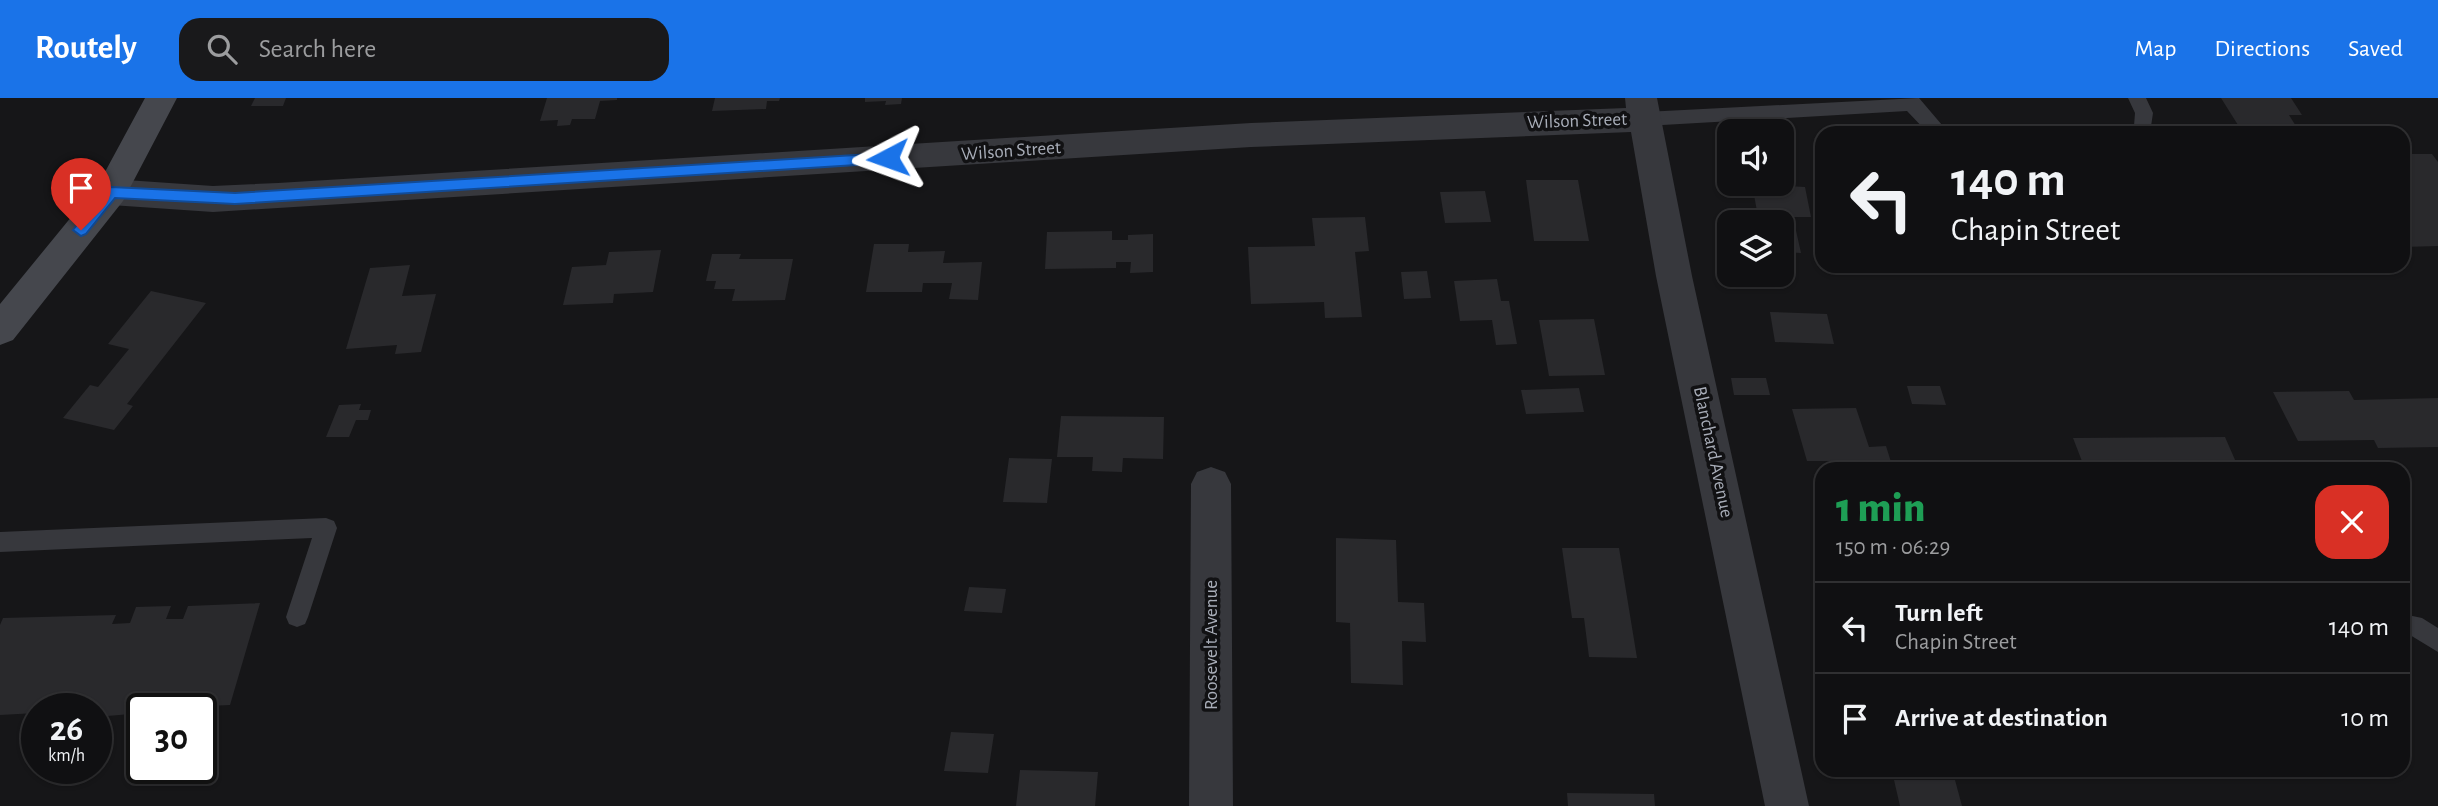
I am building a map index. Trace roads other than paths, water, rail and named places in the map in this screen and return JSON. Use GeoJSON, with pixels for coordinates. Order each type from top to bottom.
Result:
{"type":"FeatureCollection","features":[{"type":"Feature","properties":{"kind":"main road"},"geometry":{"type":"LineString","coordinates":[[0,330],[111,192],[161,98]]}},
{"type":"Feature","properties":{"kind":"street","name":"Wilson Street"},"geometry":{"type":"LineString","coordinates":[[111,192],[213,199],[278,196],[1643,108]]}},
{"type":"Feature","properties":{"kind":"street","name":"Blanchard Avenue"},"geometry":{"type":"LineString","coordinates":[[1643,108],[1674,276],[1787,806]]}},
{"type":"Feature","properties":{"kind":"street","name":"Roosevelt Avenue"},"geometry":{"type":"LineString","coordinates":[[1210,484],[1211,806]]}},
{"type":"Feature","properties":{"kind":"lane"},"geometry":{"type":"LineString","coordinates":[[2137,98],[2144,113],[2143,126]]}},
{"type":"Feature","properties":{"kind":"lane","name":"Wilson Street"},"geometry":{"type":"LineString","coordinates":[[1643,108],[1910,101],[1932,126]]}},
{"type":"Feature","properties":{"kind":"lane"},"geometry":{"type":"LineString","coordinates":[[0,542],[326,528],[297,617]]}},
{"type":"Feature","properties":{"kind":"lane"},"geometry":{"type":"LineString","coordinates":[[2410,625],[2438,641]]}}]}
